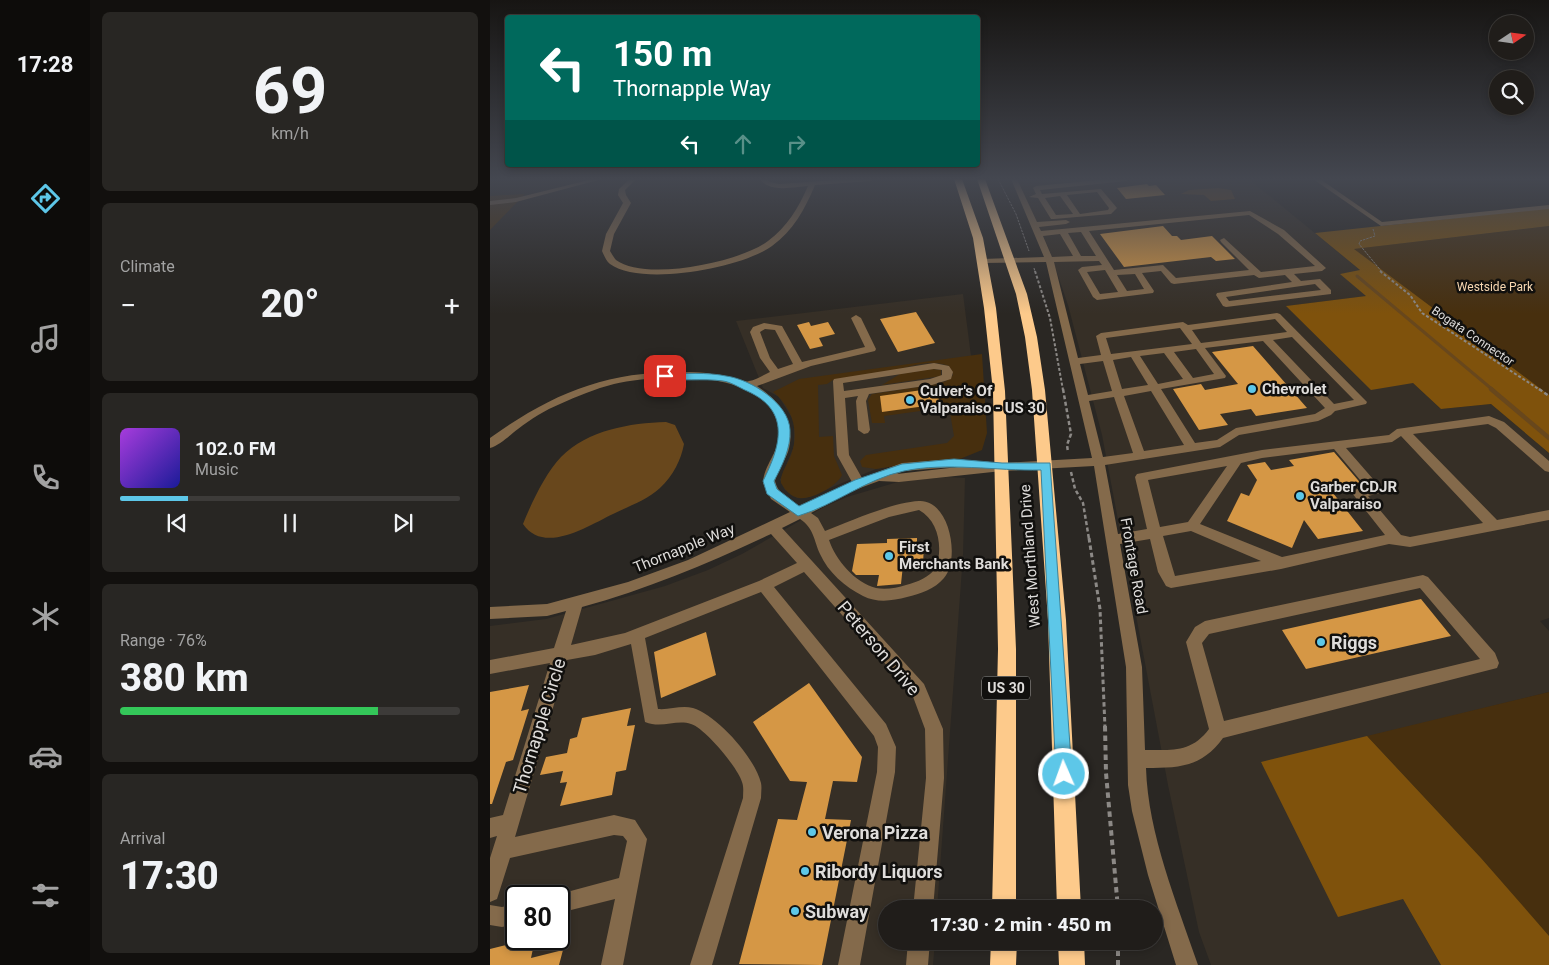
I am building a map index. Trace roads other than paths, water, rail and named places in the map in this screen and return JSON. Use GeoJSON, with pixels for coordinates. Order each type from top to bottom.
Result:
{"type":"FeatureCollection","features":[{"type":"Feature","properties":{"kind":"highway","name":"West Morthland Drive"},"geometry":{"type":"LineString","coordinates":[[973,224],[978,238],[990,308],[999,391],[1007,649],[1004,900]]}},
{"type":"Feature","properties":{"kind":"highway","name":"West Morthland Drive"},"geometry":{"type":"LineString","coordinates":[[998,224],[1012,260],[1026,312],[1046,466],[1062,716],[1069,900]]}},
{"type":"Feature","properties":{"kind":"highway"},"geometry":{"type":"LineString","coordinates":[[1003,965],[1004,950]]}},
{"type":"Feature","properties":{"kind":"highway"},"geometry":{"type":"LineString","coordinates":[[1071,950],[1072,965]]}},
{"type":"Feature","properties":{"kind":"street"},"geometry":{"type":"LineString","coordinates":[[616,224],[607,241],[606,252],[608,259],[620,267],[648,271],[680,270],[720,264],[753,254],[785,232],[790,224]]}},
{"type":"Feature","properties":{"kind":"street","name":"Frontage Road"},"geometry":{"type":"LineString","coordinates":[[1033,224],[1049,259],[1099,462],[1114,540],[1134,667],[1138,794],[1148,843],[1188,965]]}},
{"type":"Feature","properties":{"kind":"street"},"geometry":{"type":"LineString","coordinates":[[1036,230],[1072,224]]}},
{"type":"Feature","properties":{"kind":"street"},"geometry":{"type":"LineString","coordinates":[[1036,230],[1063,232],[1142,224]]}},
{"type":"Feature","properties":{"kind":"street"},"geometry":{"type":"LineString","coordinates":[[1224,240],[1259,275],[1322,268],[1281,232],[1268,224]]}},
{"type":"Feature","properties":{"kind":"street"},"geometry":{"type":"LineString","coordinates":[[1084,230],[1124,294]]}},
{"type":"Feature","properties":{"kind":"street"},"geometry":{"type":"LineString","coordinates":[[1063,232],[1078,258]]}},
{"type":"Feature","properties":{"kind":"street"},"geometry":{"type":"LineString","coordinates":[[982,261],[1102,258]]}},
{"type":"Feature","properties":{"kind":"street"},"geometry":{"type":"LineString","coordinates":[[1136,271],[1150,290],[1097,297],[1082,270],[1136,271],[1163,268],[1174,281],[1256,272]]}},
{"type":"Feature","properties":{"kind":"street"},"geometry":{"type":"LineString","coordinates":[[1288,272],[1299,284]]}},
{"type":"Feature","properties":{"kind":"street"},"geometry":{"type":"LineString","coordinates":[[1317,281],[1328,292],[1226,304],[1220,295],[1299,284],[1317,281]]}},
{"type":"Feature","properties":{"kind":"street"},"geometry":{"type":"LineString","coordinates":[[1185,328],[1277,316],[1295,334]]}},
{"type":"Feature","properties":{"kind":"street"},"geometry":{"type":"LineString","coordinates":[[746,387],[775,372],[798,364],[871,349],[856,318]]}},
{"type":"Feature","properties":{"kind":"street"},"geometry":{"type":"LineString","coordinates":[[1084,399],[1118,393],[1222,376],[1183,325],[1101,336],[1106,358],[1118,393],[1140,457]]}},
{"type":"Feature","properties":{"kind":"street"},"geometry":{"type":"LineString","coordinates":[[775,372],[765,358],[755,332],[756,329],[764,326],[779,328],[798,364]]}},
{"type":"Feature","properties":{"kind":"street"},"geometry":{"type":"LineString","coordinates":[[1075,362],[1295,334]]}},
{"type":"Feature","properties":{"kind":"street","name":"Thornapple Way"},"geometry":{"type":"LineString","coordinates":[[490,613],[548,610],[629,588],[693,564],[773,527],[798,512],[859,483],[880,477],[906,478],[1002,467],[1046,466],[1140,457],[1220,443],[1236,432],[1318,417],[1327,413],[1331,408],[1362,402],[1295,334]]}},
{"type":"Feature","properties":{"kind":"street"},"geometry":{"type":"LineString","coordinates":[[1266,338],[1331,408]]}},
{"type":"Feature","properties":{"kind":"street"},"geometry":{"type":"LineString","coordinates":[[1167,350],[1190,381]]}},
{"type":"Feature","properties":{"kind":"street"},"geometry":{"type":"LineString","coordinates":[[1134,354],[1192,448]]}},
{"type":"Feature","properties":{"kind":"street"},"geometry":{"type":"LineString","coordinates":[[934,366],[945,368],[948,372],[947,377],[942,380],[865,391],[838,388],[885,382],[896,372],[934,366]]}},
{"type":"Feature","properties":{"kind":"street"},"geometry":{"type":"LineString","coordinates":[[490,444],[555,402],[594,387],[631,378],[698,376],[726,378],[766,397],[778,411],[782,420],[784,444],[768,481],[771,491],[813,522],[822,537],[830,561],[849,579],[873,594],[903,592],[936,578],[944,563],[945,540],[942,527],[930,512],[920,505],[886,513],[822,537]]}},
{"type":"Feature","properties":{"kind":"street"},"geometry":{"type":"LineString","coordinates":[[838,388],[843,455],[859,483]]}},
{"type":"Feature","properties":{"kind":"street"},"geometry":{"type":"LineString","coordinates":[[864,430],[861,401],[865,391]]}},
{"type":"Feature","properties":{"kind":"street"},"geometry":{"type":"LineString","coordinates":[[1549,468],[1500,425],[1489,420],[1397,433],[1392,438],[1262,454],[1142,476],[1165,572],[1171,582],[1281,563],[1389,539],[1410,542],[1549,515]]}},
{"type":"Feature","properties":{"kind":"street"},"geometry":{"type":"LineString","coordinates":[[1404,432],[1494,526]]}},
{"type":"Feature","properties":{"kind":"street"},"geometry":{"type":"LineString","coordinates":[[1337,445],[1376,490],[1358,493],[1397,540]]}},
{"type":"Feature","properties":{"kind":"street"},"geometry":{"type":"LineString","coordinates":[[1192,526],[1237,460]]}},
{"type":"Feature","properties":{"kind":"street"},"geometry":{"type":"LineString","coordinates":[[1114,540],[1192,526],[1281,563]]}},
{"type":"Feature","properties":{"kind":"street","name":"Peterson Drive"},"geometry":{"type":"LineString","coordinates":[[773,527],[918,689],[934,729],[935,778],[923,900]]}},
{"type":"Feature","properties":{"kind":"street"},"geometry":{"type":"LineString","coordinates":[[490,667],[595,648],[636,635],[764,585],[807,564]]}},
{"type":"Feature","properties":{"kind":"street"},"geometry":{"type":"LineString","coordinates":[[1136,759],[1193,756],[1209,745],[1218,731],[1491,663],[1489,658],[1423,581],[1205,628],[1194,642],[1218,731]]}},
{"type":"Feature","properties":{"kind":"street"},"geometry":{"type":"LineString","coordinates":[[764,585],[880,730],[887,747],[886,772],[850,965]]}},
{"type":"Feature","properties":{"kind":"street","name":"Thornapple Circle"},"geometry":{"type":"LineString","coordinates":[[490,892],[576,602]]}},
{"type":"Feature","properties":{"kind":"street"},"geometry":{"type":"LineString","coordinates":[[636,635],[651,716],[659,718],[692,715],[701,718],[718,734],[750,778],[752,788],[752,798],[701,965]]}},
{"type":"Feature","properties":{"kind":"street"},"geometry":{"type":"LineString","coordinates":[[490,828],[510,823]]}},
{"type":"Feature","properties":{"kind":"street"},"geometry":{"type":"LineString","coordinates":[[502,850],[614,825],[628,827],[637,839],[612,965]]}},
{"type":"Feature","properties":{"kind":"street"},"geometry":{"type":"LineString","coordinates":[[570,900],[628,886]]}},
{"type":"Feature","properties":{"kind":"street"},"geometry":{"type":"LineString","coordinates":[[490,915],[505,916]]}},
{"type":"Feature","properties":{"kind":"street"},"geometry":{"type":"LineString","coordinates":[[917,965],[918,950]]}},
{"type":"Feature","properties":{"kind":"waterway"},"geometry":{"type":"LineString","coordinates":[[1357,276],[1493,390]]}},
{"type":"Feature","properties":{"kind":"waterway"},"geometry":{"type":"LineString","coordinates":[[1491,389],[1549,438]]}},
{"type":"Feature","properties":{"kind":"place","name":"Chevrolet"},"geometry":{"type":"Point","coordinates":[1252,389]}},
{"type":"Feature","properties":{"kind":"place","name":"Culver's Of Valparaiso - US 30"},"geometry":{"type":"Point","coordinates":[910,400]}},
{"type":"Feature","properties":{"kind":"place","name":"Garber CDJR Valparaiso"},"geometry":{"type":"Point","coordinates":[1300,496]}},
{"type":"Feature","properties":{"kind":"place","name":"First Merchants Bank"},"geometry":{"type":"Point","coordinates":[889,556]}},
{"type":"Feature","properties":{"kind":"place","name":"Riggs"},"geometry":{"type":"Point","coordinates":[1321,642]}},
{"type":"Feature","properties":{"kind":"place","name":"Verona Pizza"},"geometry":{"type":"Point","coordinates":[812,832]}},
{"type":"Feature","properties":{"kind":"place","name":"Ribordy Liquors"},"geometry":{"type":"Point","coordinates":[805,871]}},
{"type":"Feature","properties":{"kind":"place","name":"Subway"},"geometry":{"type":"Point","coordinates":[795,911]}},
{"type":"Feature","properties":{"kind":"park label","name":"Westside Park"},"geometry":{"type":"Point","coordinates":[1495,287]}}]}
